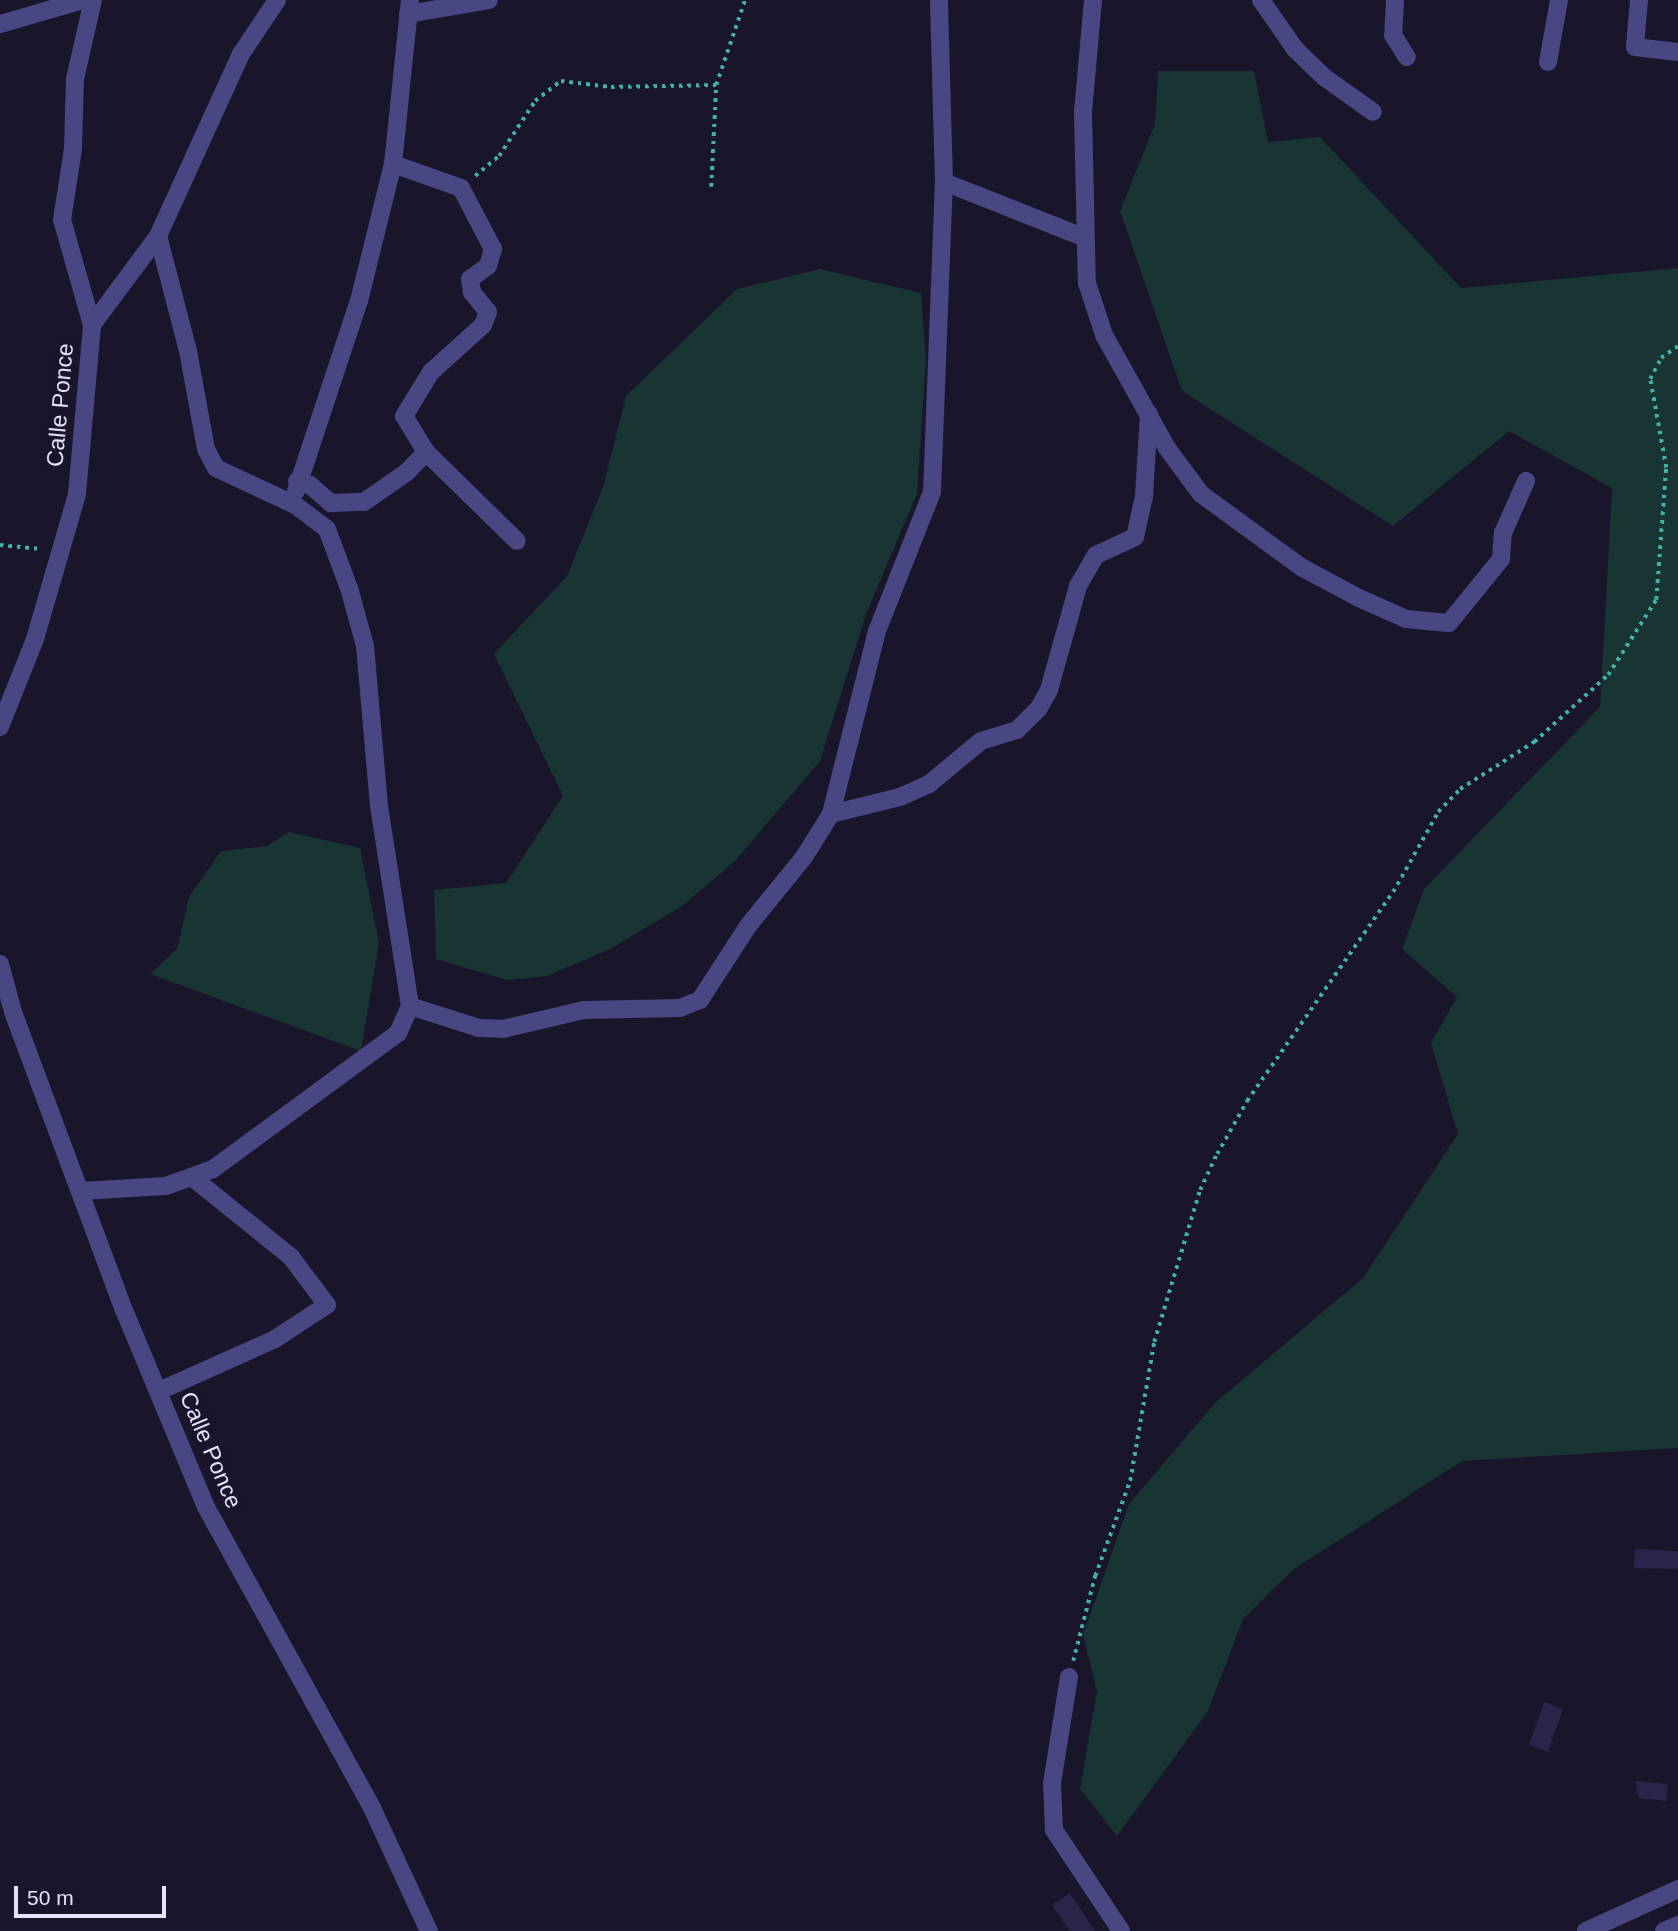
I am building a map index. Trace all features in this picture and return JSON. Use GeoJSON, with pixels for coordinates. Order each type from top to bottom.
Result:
{"type":"FeatureCollection","features":[{"type":"Feature","properties":{"kind":"street"},"geometry":{"type":"LineString","coordinates":[[0,23],[83,0]]}},
{"type":"Feature","properties":{"kind":"street"},"geometry":{"type":"LineString","coordinates":[[92,326],[62,220],[73,149],[75,79],[93,0]]}},
{"type":"Feature","properties":{"kind":"street","name":"Calle Ponce"},"geometry":{"type":"LineString","coordinates":[[0,727],[35,639],[77,494],[92,326],[158,236],[241,54],[277,0]]}},
{"type":"Feature","properties":{"kind":"street"},"geometry":{"type":"LineString","coordinates":[[295,505],[297,481],[359,301],[393,164],[409,7],[489,0]]}},
{"type":"Feature","properties":{"kind":"street"},"geometry":{"type":"LineString","coordinates":[[410,1006],[479,1028],[503,1029],[584,1010],[680,1008],[700,1000],[748,926],[804,858],[831,814],[877,631],[932,492],[944,182],[939,0]]}},
{"type":"Feature","properties":{"kind":"street"},"geometry":{"type":"LineString","coordinates":[[1093,0],[1083,113],[1083,237],[1087,283],[1104,335],[1167,448],[1201,494],[1247,531],[1301,567],[1406,619],[1449,622],[1501,559],[1503,533],[1526,481]]}},
{"type":"Feature","properties":{"kind":"street"},"geometry":{"type":"LineString","coordinates":[[1261,0],[1295,49],[1324,77],[1373,112]]}},
{"type":"Feature","properties":{"kind":"street"},"geometry":{"type":"LineString","coordinates":[[1395,0],[1393,35],[1407,57]]}},
{"type":"Feature","properties":{"kind":"street"},"geometry":{"type":"LineString","coordinates":[[1548,62],[1559,0]]}},
{"type":"Feature","properties":{"kind":"street"},"geometry":{"type":"LineString","coordinates":[[1639,0],[1635,47],[1678,52]]}},
{"type":"Feature","properties":{"kind":"street"},"geometry":{"type":"LineString","coordinates":[[393,164],[461,188],[493,248],[488,266],[470,279],[472,292],[488,312],[484,326],[431,372],[404,416],[426,452],[517,541]]}},
{"type":"Feature","properties":{"kind":"street"},"geometry":{"type":"LineString","coordinates":[[944,182],[1083,237]]}},
{"type":"Feature","properties":{"kind":"street"},"geometry":{"type":"LineString","coordinates":[[81,1191],[166,1186],[193,1178],[257,1141],[387,1042],[398,1033],[410,1006],[379,806],[365,646],[327,529],[295,505],[216,468],[206,449],[188,351],[158,236]]}},
{"type":"Feature","properties":{"kind":"street"},"geometry":{"type":"LineString","coordinates":[[831,814],[901,797],[929,784],[981,741],[1017,730],[1039,708],[1049,690],[1078,586],[1096,555],[1135,537],[1144,496],[1149,414]]}},
{"type":"Feature","properties":{"kind":"street"},"geometry":{"type":"LineString","coordinates":[[297,481],[310,485],[331,503],[364,502],[407,472],[426,452]]}},
{"type":"Feature","properties":{"kind":"street","name":"Calle Ponce"},"geometry":{"type":"LineString","coordinates":[[0,964],[13,1012],[206,1507],[373,1810],[429,1931]]}},
{"type":"Feature","properties":{"kind":"street"},"geometry":{"type":"LineString","coordinates":[[159,1391],[275,1339],[327,1305],[291,1258],[193,1178]]}},
{"type":"Feature","properties":{"kind":"street"},"geometry":{"type":"LineString","coordinates":[[1069,1677],[1052,1783],[1054,1830],[1121,1931]]}},
{"type":"Feature","properties":{"kind":"street"},"geometry":{"type":"LineString","coordinates":[[1586,1931],[1678,1889]]}},
{"type":"Feature","properties":{"kind":"street"},"geometry":{"type":"LineString","coordinates":[[1664,1931],[1678,1925]]}},
{"type":"Feature","properties":{"kind":"path"},"geometry":{"type":"LineString","coordinates":[[711,187],[716,85],[745,0]]}},
{"type":"Feature","properties":{"kind":"path"},"geometry":{"type":"LineString","coordinates":[[461,188],[499,156],[535,101],[561,81],[611,87],[716,85]]}},
{"type":"Feature","properties":{"kind":"path"},"geometry":{"type":"LineString","coordinates":[[1069,1677],[1095,1576],[1130,1481],[1154,1342],[1200,1190],[1217,1154],[1247,1101],[1394,892],[1438,812],[1460,789],[1534,742],[1608,674],[1656,600],[1666,468],[1650,379],[1661,358],[1678,346]]}},
{"type":"Feature","properties":{"kind":"path"},"geometry":{"type":"LineString","coordinates":[[0,545],[61,548]]}},
{"type":"Feature","properties":{"kind":"green space"},"geometry":{"type":"Polygon","coordinates":[[[1158,71],[1254,71],[1268,142],[1320,137],[1461,288],[1678,268],[1678,1448],[1462,1461],[1294,1569],[1243,1619],[1208,1711],[1117,1836],[1080,1789],[1097,1691],[1083,1635],[1129,1504],[1215,1403],[1363,1278],[1458,1134],[1431,1043],[1457,997],[1402,949],[1424,889],[1600,707],[1612,488],[1509,431],[1393,526],[1182,391],[1120,211],[1155,124],[1158,71]]]}},
{"type":"Feature","properties":{"kind":"green space"},"geometry":{"type":"Polygon","coordinates":[[[820,269],[921,293],[926,359],[917,494],[866,614],[820,761],[736,860],[682,906],[610,949],[547,976],[507,980],[436,959],[434,890],[506,883],[563,796],[494,654],[567,576],[603,487],[626,396],[737,289],[820,269]]]}},
{"type":"Feature","properties":{"kind":"green space"},"geometry":{"type":"Polygon","coordinates":[[[289,832],[360,848],[379,943],[361,1051],[150,974],[177,949],[189,897],[221,851],[267,846],[289,832]]]}},
{"type":"Feature","properties":{"kind":"building"},"geometry":{"type":"Polygon","coordinates":[[[1635,1549],[1678,1551],[1678,1569],[1634,1568],[1635,1549]]]}},
{"type":"Feature","properties":{"kind":"building"},"geometry":{"type":"Polygon","coordinates":[[[1544,1702],[1563,1709],[1548,1752],[1529,1745],[1544,1702]]]}},
{"type":"Feature","properties":{"kind":"building"},"geometry":{"type":"Polygon","coordinates":[[[1635,1781],[1668,1784],[1666,1801],[1639,1798],[1635,1781]]]}},
{"type":"Feature","properties":{"kind":"building"},"geometry":{"type":"Polygon","coordinates":[[[1070,1893],[1095,1931],[1070,1931],[1052,1905],[1070,1893]]]}}]}
